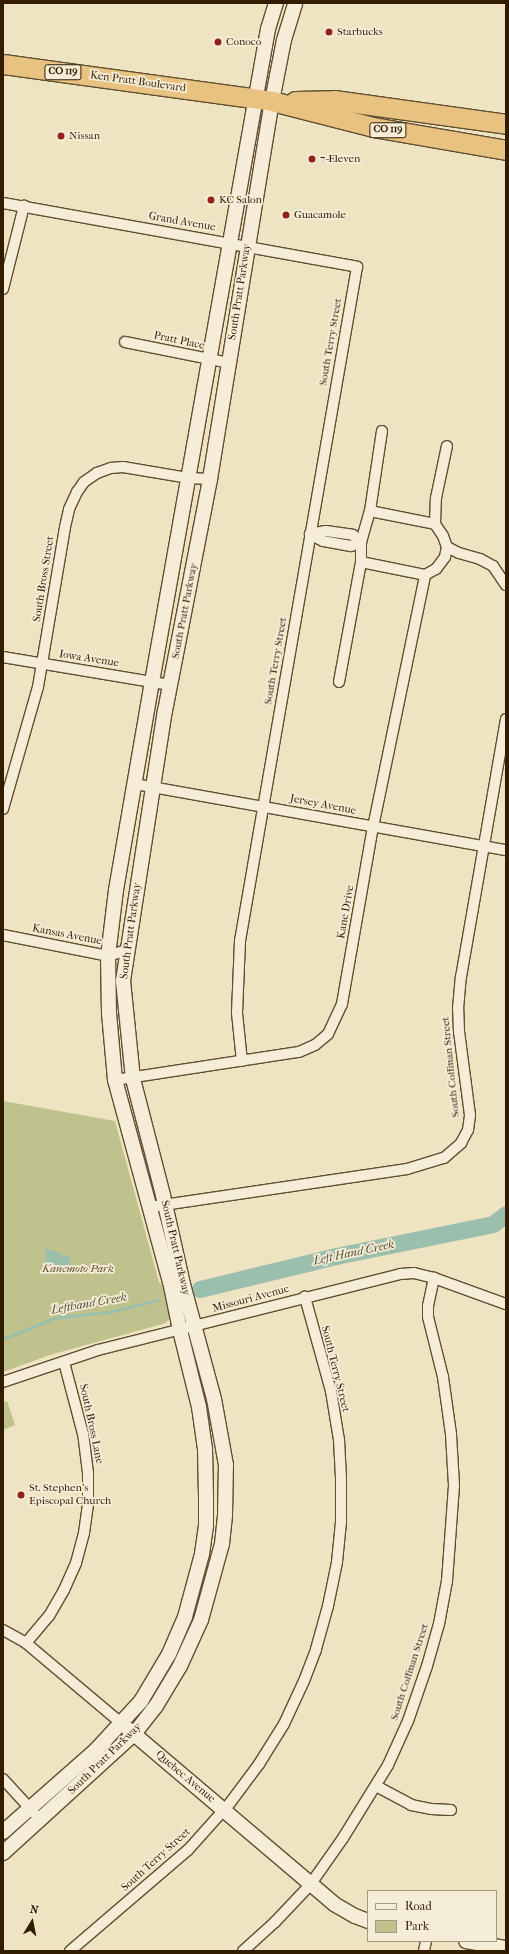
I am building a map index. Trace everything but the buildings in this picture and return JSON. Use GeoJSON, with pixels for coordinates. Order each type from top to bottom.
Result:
{"type":"FeatureCollection","features":[{"type":"Feature","properties":{"kind":"highway","name":"Ken Pratt Boulevard"},"geometry":{"type":"LineString","coordinates":[[3,64],[264,100],[373,127],[506,150]]}},
{"type":"Feature","properties":{"kind":"highway","name":"Ken Pratt Boulevard"},"geometry":{"type":"LineString","coordinates":[[264,100],[334,100],[506,124]]}},
{"type":"Feature","properties":{"kind":"street","name":"South Pratt Parkway"},"geometry":{"type":"LineString","coordinates":[[3,1853],[134,1734],[156,1706],[180,1666],[201,1620],[222,1544],[225,1514],[226,1465],[214,1399],[194,1326],[165,1205],[132,1079],[123,981],[126,950],[152,788],[170,685],[210,479],[229,363],[247,246],[264,100],[268,29],[276,3]]}},
{"type":"Feature","properties":{"kind":"street","name":"South Pratt Parkway"},"geometry":{"type":"LineString","coordinates":[[3,1832],[30,1810],[96,1750],[141,1701],[169,1654],[185,1617],[202,1554],[206,1526],[204,1449],[199,1407],[171,1286],[115,1080],[109,1013],[108,956],[116,890],[230,243],[264,100],[295,3]]}},
{"type":"Feature","properties":{"kind":"street","name":"Grand Avenue"},"geometry":{"type":"LineString","coordinates":[[3,203],[247,246],[356,267]]}},
{"type":"Feature","properties":{"kind":"street"},"geometry":{"type":"LineString","coordinates":[[3,289],[24,206]]}},
{"type":"Feature","properties":{"kind":"street","name":"South Terry Street"},"geometry":{"type":"LineString","coordinates":[[242,1061],[237,1013],[237,968],[240,941],[262,806],[356,267]]}},
{"type":"Feature","properties":{"kind":"street","name":"Pratt Place"},"geometry":{"type":"LineString","coordinates":[[125,342],[229,363]]}},
{"type":"Feature","properties":{"kind":"street"},"geometry":{"type":"LineString","coordinates":[[339,682],[361,562],[361,542],[370,511],[382,431]]}},
{"type":"Feature","properties":{"kind":"street"},"geometry":{"type":"LineString","coordinates":[[447,446],[436,498],[435,524],[448,547],[459,553],[480,559],[493,566],[506,585]]}},
{"type":"Feature","properties":{"kind":"street","name":"South Bross Street"},"geometry":{"type":"LineString","coordinates":[[3,809],[26,733],[42,664],[66,521],[69,509],[77,492],[84,482],[97,473],[111,468],[123,467],[189,478],[210,479]]}},
{"type":"Feature","properties":{"kind":"street"},"geometry":{"type":"LineString","coordinates":[[370,511],[435,524]]}},
{"type":"Feature","properties":{"kind":"street"},"geometry":{"type":"LineString","coordinates":[[310,534],[323,541],[351,546],[361,542]]}},
{"type":"Feature","properties":{"kind":"street"},"geometry":{"type":"LineString","coordinates":[[361,562],[425,575],[436,569],[445,558],[448,547]]}},
{"type":"Feature","properties":{"kind":"street","name":"Kane Drive"},"geometry":{"type":"LineString","coordinates":[[115,1080],[132,1079],[299,1052],[315,1045],[328,1034],[334,1025],[342,1004],[373,827],[425,575]]}},
{"type":"Feature","properties":{"kind":"street","name":"Iowa Avenue"},"geometry":{"type":"LineString","coordinates":[[3,657],[170,685]]}},
{"type":"Feature","properties":{"kind":"street","name":"South Coffman Street"},"geometry":{"type":"LineString","coordinates":[[150,1207],[407,1169],[444,1158],[461,1143],[468,1130],[470,1115],[458,1009],[461,977],[506,719]]}},
{"type":"Feature","properties":{"kind":"street","name":"Jersey Avenue"},"geometry":{"type":"LineString","coordinates":[[135,784],[506,850]]}},
{"type":"Feature","properties":{"kind":"street","name":"Kansas Avenue"},"geometry":{"type":"LineString","coordinates":[[3,935],[108,956],[126,950]]}},
{"type":"Feature","properties":{"kind":"street","name":"Missouri Avenue"},"geometry":{"type":"LineString","coordinates":[[3,1382],[98,1350],[400,1274],[414,1273],[434,1278],[506,1304]]}},
{"type":"Feature","properties":{"kind":"street","name":"South Coffman Street"},"geometry":{"type":"LineString","coordinates":[[243,1951],[275,1922],[310,1884],[343,1838],[376,1786],[408,1721],[428,1666],[439,1624],[447,1581],[454,1485],[451,1434],[443,1377],[428,1318],[428,1306],[434,1278]]}},
{"type":"Feature","properties":{"kind":"street","name":"South Terry Street"},"geometry":{"type":"LineString","coordinates":[[70,1951],[188,1850],[224,1810],[260,1764],[284,1724],[304,1681],[316,1649],[328,1606],[337,1562],[341,1522],[341,1478],[339,1440],[331,1391],[305,1297]]}},
{"type":"Feature","properties":{"kind":"street","name":"South Bross Lane"},"geometry":{"type":"LineString","coordinates":[[26,1643],[49,1616],[64,1590],[76,1562],[84,1533],[87,1511],[88,1473],[83,1434],[64,1362]]}},
{"type":"Feature","properties":{"kind":"street","name":"Quebec Avenue"},"geometry":{"type":"LineString","coordinates":[[3,1630],[26,1643],[334,1904],[355,1916],[367,1921]]}},
{"type":"Feature","properties":{"kind":"street"},"geometry":{"type":"LineString","coordinates":[[3,1779],[30,1810],[42,1819]]}},
{"type":"Feature","properties":{"kind":"street"},"geometry":{"type":"LineString","coordinates":[[376,1786],[411,1805],[431,1809],[451,1810]]}},
{"type":"Feature","properties":{"kind":"street"},"geometry":{"type":"LineString","coordinates":[[472,1942],[506,1948]]}},
{"type":"Feature","properties":{"kind":"green space","name":"Kanemoto Park"},"geometry":{"type":"Polygon","coordinates":[[[3,1101],[115,1121],[159,1282],[165,1288],[170,1305],[169,1319],[166,1323],[50,1355],[3,1372],[3,1101]]]}},
{"type":"Feature","properties":{"kind":"green space"},"geometry":{"type":"Polygon","coordinates":[[[7,1401],[15,1425],[3,1430],[3,1402],[7,1401]]]}},
{"type":"Feature","properties":{"kind":"shaded area"},"geometry":{"type":"Polygon","coordinates":[[[46,1249],[62,1253],[62,1258],[66,1255],[70,1256],[71,1263],[62,1269],[56,1265],[45,1263],[46,1249]]]}},
{"type":"Feature","properties":{"kind":"waterway","name":"Left Hand Creek"},"geometry":{"type":"LineString","coordinates":[[200,1289],[336,1256],[493,1224],[506,1214]]}},
{"type":"Feature","properties":{"kind":"waterway","name":"Lefthand Creek"},"geometry":{"type":"LineString","coordinates":[[3,1339],[54,1318],[109,1312],[158,1300]]}},
{"type":"Feature","properties":{"kind":"place","name":"Starbucks"},"geometry":{"type":"Point","coordinates":[329,32]}},
{"type":"Feature","properties":{"kind":"place","name":"Conoco"},"geometry":{"type":"Point","coordinates":[218,42]}},
{"type":"Feature","properties":{"kind":"place","name":"Nissan"},"geometry":{"type":"Point","coordinates":[61,136]}},
{"type":"Feature","properties":{"kind":"place","name":"7-Eleven"},"geometry":{"type":"Point","coordinates":[312,159]}},
{"type":"Feature","properties":{"kind":"place","name":"KC Salon"},"geometry":{"type":"Point","coordinates":[211,200]}},
{"type":"Feature","properties":{"kind":"place","name":"Guacamole"},"geometry":{"type":"Point","coordinates":[286,215]}},
{"type":"Feature","properties":{"kind":"place","name":"St. Stephen's Episcopal Church"},"geometry":{"type":"Point","coordinates":[21,1495]}}]}
